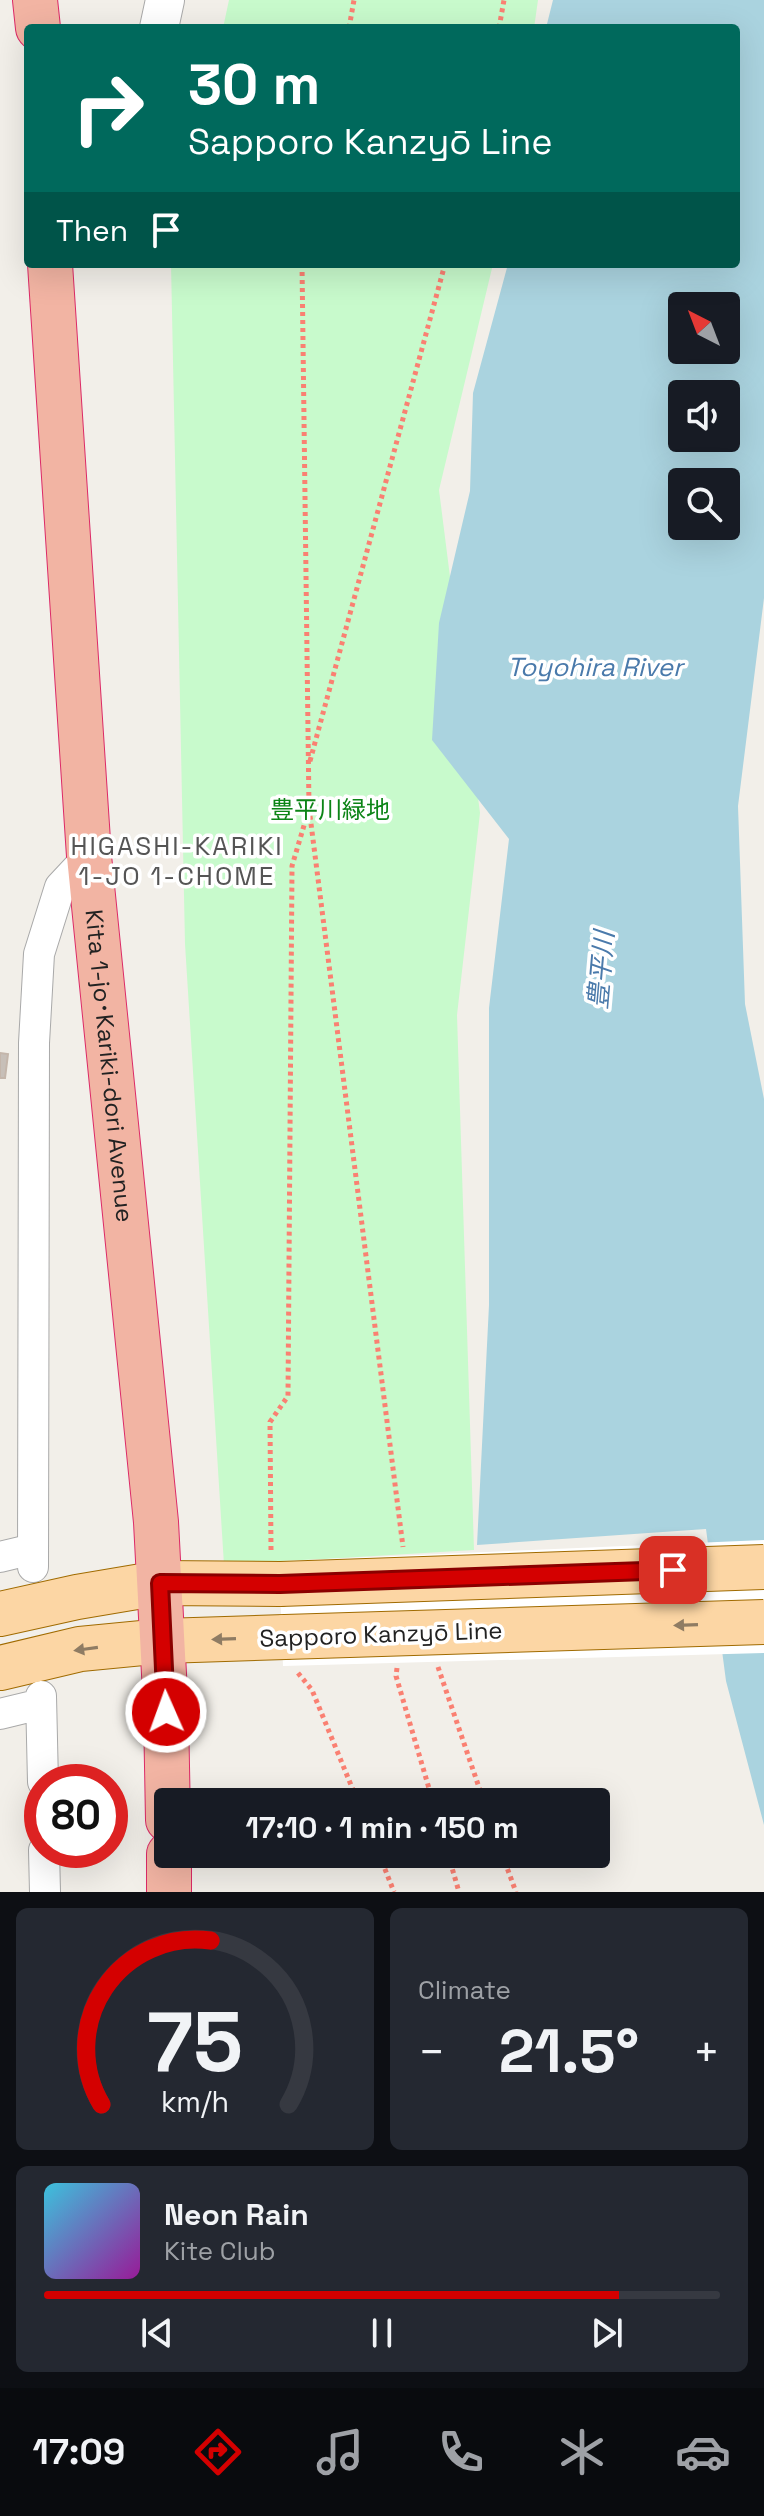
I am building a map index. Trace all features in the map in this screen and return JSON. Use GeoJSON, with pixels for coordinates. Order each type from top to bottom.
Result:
{"type":"FeatureCollection","features":[{"type":"Feature","properties":{"kind":"highway"},"geometry":{"type":"LineString","coordinates":[[35,0],[38,24]]}},
{"type":"Feature","properties":{"kind":"highway","name":"Kita 1-jo･Kariki-dori Avenue"},"geometry":{"type":"LineString","coordinates":[[50,268],[89,856],[160,1583],[167,1788]]}},
{"type":"Feature","properties":{"kind":"highway"},"geometry":{"type":"LineString","coordinates":[[169,1868],[169,1892]]}},
{"type":"Feature","properties":{"kind":"main road"},"geometry":{"type":"LineString","coordinates":[[0,1614],[160,1583],[276,1569],[764,1567]]}},
{"type":"Feature","properties":{"kind":"main road","name":"Sapporo Kanzyō Line"},"geometry":{"type":"LineString","coordinates":[[0,1668],[80,1649],[163,1641],[290,1653],[764,1622]]}},
{"type":"Feature","properties":{"kind":"street"},"geometry":{"type":"LineString","coordinates":[[160,24],[165,0]]}},
{"type":"Feature","properties":{"kind":"street"},"geometry":{"type":"LineString","coordinates":[[0,1557],[33,1558],[34,1043],[39,954],[60,887],[89,856]]}},
{"type":"Feature","properties":{"kind":"street"},"geometry":{"type":"LineString","coordinates":[[0,1714],[41,1700],[43,1764]]}},
{"type":"Feature","properties":{"kind":"street"},"geometry":{"type":"LineString","coordinates":[[44,1868],[45,1892]]}},
{"type":"Feature","properties":{"kind":"path"},"geometry":{"type":"LineString","coordinates":[[350,24],[354,0]]}},
{"type":"Feature","properties":{"kind":"path"},"geometry":{"type":"LineString","coordinates":[[500,24],[504,0]]}},
{"type":"Feature","properties":{"kind":"path"},"geometry":{"type":"LineString","coordinates":[[302,268],[309,808],[405,1562]]}},
{"type":"Feature","properties":{"kind":"path"},"geometry":{"type":"LineString","coordinates":[[308,768],[444,268]]}},
{"type":"Feature","properties":{"kind":"path"},"geometry":{"type":"LineString","coordinates":[[276,1569],[270,1422],[288,1396],[292,866],[309,808]]}},
{"type":"Feature","properties":{"kind":"path"},"geometry":{"type":"LineString","coordinates":[[433,1652],[479,1788]]}},
{"type":"Feature","properties":{"kind":"path"},"geometry":{"type":"LineString","coordinates":[[290,1653],[312,1690],[352,1788]]}},
{"type":"Feature","properties":{"kind":"path"},"geometry":{"type":"LineString","coordinates":[[397,1662],[396,1676],[429,1788]]}},
{"type":"Feature","properties":{"kind":"path"},"geometry":{"type":"LineString","coordinates":[[385,1868],[394,1892]]}},
{"type":"Feature","properties":{"kind":"path"},"geometry":{"type":"LineString","coordinates":[[452,1868],[459,1892]]}},
{"type":"Feature","properties":{"kind":"path"},"geometry":{"type":"LineString","coordinates":[[507,1868],[516,1892]]}},
{"type":"Feature","properties":{"kind":"green space"},"geometry":{"type":"Polygon","coordinates":[[[229,0],[538,0],[535,24],[224,24],[229,0]]]}},
{"type":"Feature","properties":{"kind":"green space","name":"豊平川緑地"},"geometry":{"type":"Polygon","coordinates":[[[171,268],[492,268],[439,490],[480,813],[457,1015],[474,1550],[224,1565],[185,944],[171,268]]]}},
{"type":"Feature","properties":{"kind":"water","name":"Toyohira River"},"geometry":{"type":"Polygon","coordinates":[[[553,0],[764,0],[764,598],[738,806],[745,1004],[764,1099],[764,1825],[726,1681],[706,1529],[477,1545],[489,1305],[489,1008],[509,839],[432,740],[439,623],[470,491],[473,393],[507,268],[740,268],[740,24],[547,24],[553,0]]]}},
{"type":"Feature","properties":{"kind":"pier"},"geometry":{"type":"Polygon","coordinates":[[[764,1540],[764,1653],[283,1666],[279,1561],[764,1540]]]}},
{"type":"Feature","properties":{"kind":"building"},"geometry":{"type":"Polygon","coordinates":[[[0,1053],[8,1054],[5,1078],[0,1078],[0,1053]]]}},
{"type":"Feature","properties":{"kind":"district","name":"HIGASHI-KARIKI 1-JO 1-CHOME"},"geometry":{"type":"Point","coordinates":[177,861]}},
{"type":"Feature","properties":{"kind":"route"},"geometry":{"type":"LineString","coordinates":[[166,1712],[160,1583],[280,1584],[673,1570]]}},
{"type":"Feature","properties":{"kind":"water label","name":"豊平川"},"geometry":{"type":"Point","coordinates":[601,970]}}]}
